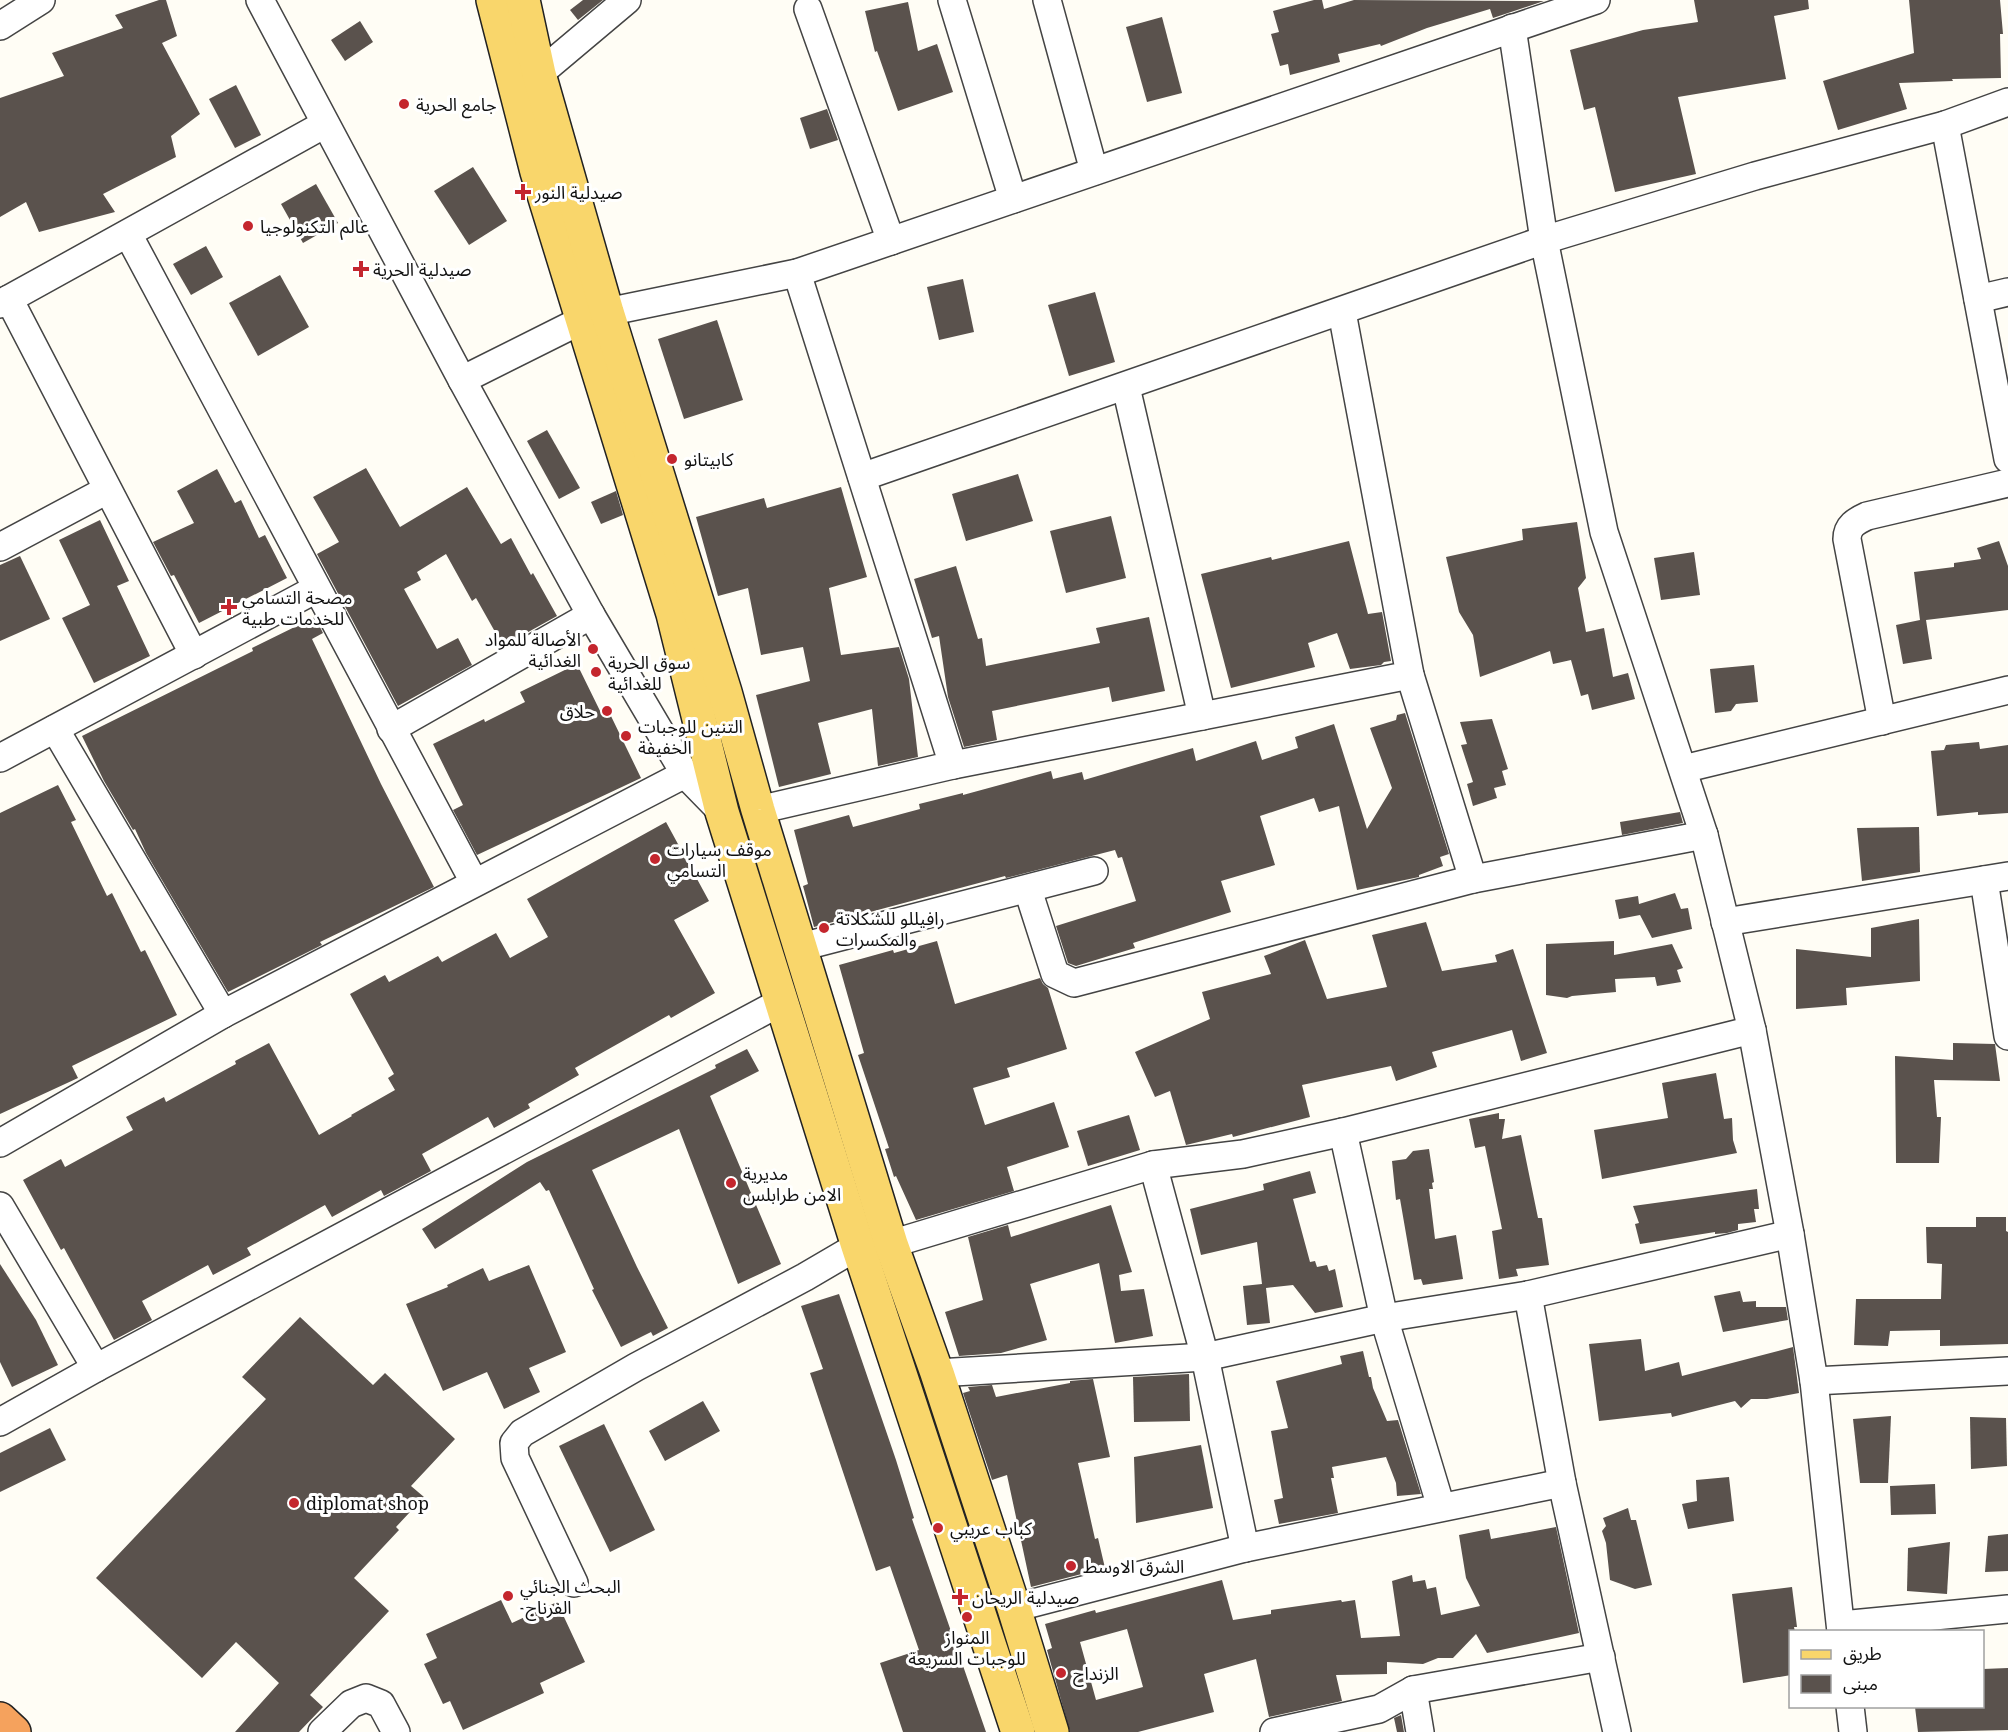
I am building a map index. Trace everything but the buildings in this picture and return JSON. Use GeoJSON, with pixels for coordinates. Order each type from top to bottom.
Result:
{"type":"FeatureCollection","features":[{"type":"Feature","properties":{"kind":"highway"},"geometry":{"type":"LineString","coordinates":[[0,1719],[14,1732]]}},
{"type":"Feature","properties":{"kind":"main road"},"geometry":{"type":"LineString","coordinates":[[493,0],[537,172],[580,265]]}},
{"type":"Feature","properties":{"kind":"main road"},"geometry":{"type":"LineString","coordinates":[[523,0],[580,265],[673,614],[722,812],[858,1246],[1018,1732]]}},
{"type":"Feature","properties":{"kind":"main road"},"geometry":{"type":"LineString","coordinates":[[595,316],[725,692],[758,810],[891,1244],[1014,1608],[1052,1732]]}},
{"type":"Feature","properties":{"kind":"street"},"geometry":{"type":"LineString","coordinates":[[2,21],[41,0]]}},
{"type":"Feature","properties":{"kind":"street"},"geometry":{"type":"LineString","coordinates":[[260,0],[462,380],[591,615],[685,774],[722,812]]}},
{"type":"Feature","properties":{"kind":"street"},"geometry":{"type":"LineString","coordinates":[[540,74],[627,0]]}},
{"type":"Feature","properties":{"kind":"street"},"geometry":{"type":"LineString","coordinates":[[952,0],[1013,199]]}},
{"type":"Feature","properties":{"kind":"street"},"geometry":{"type":"LineString","coordinates":[[1047,0],[1094,171]]}},
{"type":"Feature","properties":{"kind":"street"},"geometry":{"type":"LineString","coordinates":[[462,380],[595,316],[797,273],[1596,0]]}},
{"type":"Feature","properties":{"kind":"street"},"geometry":{"type":"LineString","coordinates":[[808,9],[891,241]]}},
{"type":"Feature","properties":{"kind":"street"},"geometry":{"type":"LineString","coordinates":[[1512,28],[1544,240],[1604,532],[1704,835],[1752,1030],[1790,1234],[1814,1381],[1841,1628],[2008,1609]]}},
{"type":"Feature","properties":{"kind":"street"},"geometry":{"type":"LineString","coordinates":[[862,477],[1544,240],[1755,176],[1944,125],[2008,102]]}},
{"type":"Feature","properties":{"kind":"street"},"geometry":{"type":"LineString","coordinates":[[194,655],[4,302],[325,124]]}},
{"type":"Feature","properties":{"kind":"street"},"geometry":{"type":"LineString","coordinates":[[1944,125],[2008,459]]}},
{"type":"Feature","properties":{"kind":"street"},"geometry":{"type":"LineString","coordinates":[[128,234],[474,882]]}},
{"type":"Feature","properties":{"kind":"street"},"geometry":{"type":"LineString","coordinates":[[797,273],[953,765]]}},
{"type":"Feature","properties":{"kind":"street"},"geometry":{"type":"LineString","coordinates":[[1978,299],[2008,291]]}},
{"type":"Feature","properties":{"kind":"street"},"geometry":{"type":"LineString","coordinates":[[1342,312],[1410,675],[1473,879]]}},
{"type":"Feature","properties":{"kind":"street"},"geometry":{"type":"LineString","coordinates":[[1126,387],[1202,717]]}},
{"type":"Feature","properties":{"kind":"street"},"geometry":{"type":"LineString","coordinates":[[1882,721],[1847,539],[1851,525],[1867,516],[2008,483]]}},
{"type":"Feature","properties":{"kind":"street"},"geometry":{"type":"LineString","coordinates":[[0,547],[107,490]]}},
{"type":"Feature","properties":{"kind":"street"},"geometry":{"type":"LineString","coordinates":[[0,758],[316,589]]}},
{"type":"Feature","properties":{"kind":"street"},"geometry":{"type":"LineString","coordinates":[[391,729],[591,615]]}},
{"type":"Feature","properties":{"kind":"street"},"geometry":{"type":"LineString","coordinates":[[758,810],[953,765],[1410,675]]}},
{"type":"Feature","properties":{"kind":"street"},"geometry":{"type":"LineString","coordinates":[[1683,769],[2008,690]]}},
{"type":"Feature","properties":{"kind":"street"},"geometry":{"type":"LineString","coordinates":[[55,729],[223,1014]]}},
{"type":"Feature","properties":{"kind":"street"},"geometry":{"type":"LineString","coordinates":[[0,1143],[223,1014],[685,774]]}},
{"type":"Feature","properties":{"kind":"street"},"geometry":{"type":"LineString","coordinates":[[1028,890],[1055,974],[1074,982],[1473,879],[1704,835]]}},
{"type":"Feature","properties":{"kind":"street"},"geometry":{"type":"LineString","coordinates":[[801,947],[1028,890],[1094,871]]}},
{"type":"Feature","properties":{"kind":"street"},"geometry":{"type":"LineString","coordinates":[[1725,922],[1996,878],[2008,1036]]}},
{"type":"Feature","properties":{"kind":"street"},"geometry":{"type":"LineString","coordinates":[[0,1422],[96,1368],[781,1002]]}},
{"type":"Feature","properties":{"kind":"street"},"geometry":{"type":"LineString","coordinates":[[891,1244],[1153,1165],[1243,1154],[1342,1132],[1752,1030]]}},
{"type":"Feature","properties":{"kind":"street"},"geometry":{"type":"LineString","coordinates":[[1342,1132],[1384,1318],[1441,1507]]}},
{"type":"Feature","properties":{"kind":"street"},"geometry":{"type":"LineString","coordinates":[[1153,1165],[1205,1357],[1245,1548]]}},
{"type":"Feature","properties":{"kind":"street"},"geometry":{"type":"LineString","coordinates":[[0,1206],[96,1368]]}},
{"type":"Feature","properties":{"kind":"street"},"geometry":{"type":"LineString","coordinates":[[936,1373],[1205,1357],[1384,1318],[1528,1295],[1790,1234]]}},
{"type":"Feature","properties":{"kind":"street"},"geometry":{"type":"LineString","coordinates":[[574,1583],[515,1458],[514,1443],[522,1433],[636,1366],[806,1277],[858,1246]]}},
{"type":"Feature","properties":{"kind":"street"},"geometry":{"type":"LineString","coordinates":[[1528,1295],[1562,1483],[1617,1732]]}},
{"type":"Feature","properties":{"kind":"street"},"geometry":{"type":"LineString","coordinates":[[1814,1381],[2008,1371]]}},
{"type":"Feature","properties":{"kind":"street"},"geometry":{"type":"LineString","coordinates":[[1014,1608],[1245,1548],[1562,1483]]}},
{"type":"Feature","properties":{"kind":"street"},"geometry":{"type":"LineString","coordinates":[[1274,1732],[1378,1709],[1413,1690],[1601,1656]]}},
{"type":"Feature","properties":{"kind":"street"},"geometry":{"type":"LineString","coordinates":[[1413,1690],[1420,1732]]}},
{"type":"Feature","properties":{"kind":"street"},"geometry":{"type":"LineString","coordinates":[[322,1732],[351,1704],[366,1698],[381,1704],[396,1732]]}},
{"type":"Feature","properties":{"kind":"street"},"geometry":{"type":"LineString","coordinates":[[1850,1708],[1853,1732]]}},
{"type":"Feature","properties":{"kind":"place","name":"جامع الحرية"},"geometry":{"type":"Point","coordinates":[404,104]}},
{"type":"Feature","properties":{"kind":"place","name":"صيدلية النور"},"geometry":{"type":"Point","coordinates":[523,192]}},
{"type":"Feature","properties":{"kind":"place","name":"عالم التكنولوجيا"},"geometry":{"type":"Point","coordinates":[248,226]}},
{"type":"Feature","properties":{"kind":"place","name":"صيدلية الحرية"},"geometry":{"type":"Point","coordinates":[361,269]}},
{"type":"Feature","properties":{"kind":"place","name":"كابيتانو"},"geometry":{"type":"Point","coordinates":[672,459]}},
{"type":"Feature","properties":{"kind":"place","name":"مصحة التسامي للخدمات طبية"},"geometry":{"type":"Point","coordinates":[229,607]}},
{"type":"Feature","properties":{"kind":"place","name":"الأصالة للمواد الغدائية"},"geometry":{"type":"Point","coordinates":[593,649]}},
{"type":"Feature","properties":{"kind":"place","name":"سوق الحرية للغدائية"},"geometry":{"type":"Point","coordinates":[596,672]}},
{"type":"Feature","properties":{"kind":"place","name":"حلاق"},"geometry":{"type":"Point","coordinates":[607,711]}},
{"type":"Feature","properties":{"kind":"place","name":"التنين للوجبات الخفيفة"},"geometry":{"type":"Point","coordinates":[626,736]}},
{"type":"Feature","properties":{"kind":"place","name":"موقف سيارات التسامي"},"geometry":{"type":"Point","coordinates":[655,859]}},
{"type":"Feature","properties":{"kind":"place","name":"رافيللو للشكلاتة والمكسرات"},"geometry":{"type":"Point","coordinates":[824,928]}},
{"type":"Feature","properties":{"kind":"place","name":"مديرية الامن طرابلس"},"geometry":{"type":"Point","coordinates":[731,1183]}},
{"type":"Feature","properties":{"kind":"place","name":"diplomat shop"},"geometry":{"type":"Point","coordinates":[294,1503]}},
{"type":"Feature","properties":{"kind":"place","name":"كباب عريبي"},"geometry":{"type":"Point","coordinates":[938,1528]}},
{"type":"Feature","properties":{"kind":"place","name":"الشرق الاوسط"},"geometry":{"type":"Point","coordinates":[1071,1566]}},
{"type":"Feature","properties":{"kind":"place","name":"البحث الجنائي -الفرناج"},"geometry":{"type":"Point","coordinates":[508,1596]}},
{"type":"Feature","properties":{"kind":"place","name":"صيدلية الريحان"},"geometry":{"type":"Point","coordinates":[960,1597]}},
{"type":"Feature","properties":{"kind":"place","name":"المنواز للوجبات السريعة"},"geometry":{"type":"Point","coordinates":[967,1617]}},
{"type":"Feature","properties":{"kind":"place","name":"الزنداح"},"geometry":{"type":"Point","coordinates":[1061,1673]}}]}
